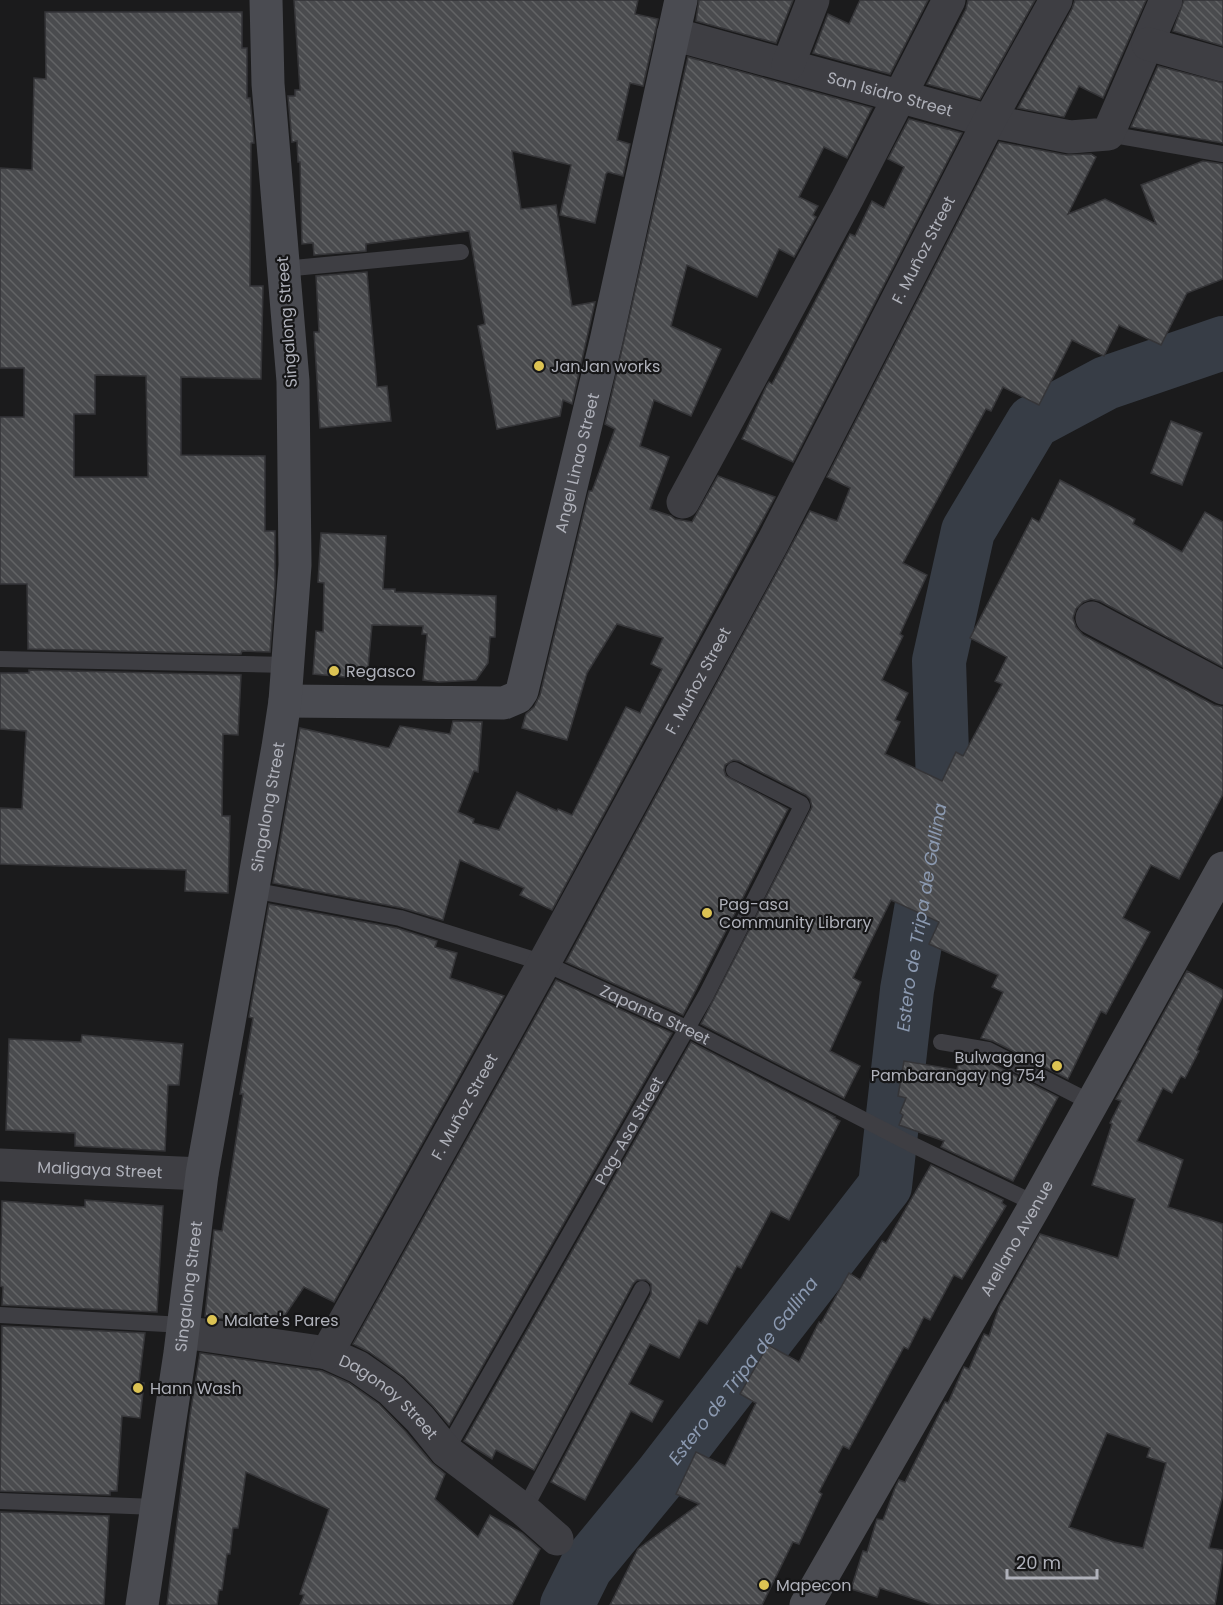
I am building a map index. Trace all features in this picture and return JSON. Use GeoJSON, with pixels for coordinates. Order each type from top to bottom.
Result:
{"type":"FeatureCollection","features":[{"type":"Feature","properties":{"kind":"street","name":"Singalong Street"},"geometry":{"type":"LineString","coordinates":[[142,1605],[183,1328],[202,1173],[285,701],[288,665],[295,566],[293,381],[268,84],[266,0]]}},
{"type":"Feature","properties":{"kind":"street","name":"Angel Linao Street"},"geometry":{"type":"LineString","coordinates":[[285,701],[504,703],[518,697],[522,691],[606,341],[681,0]]}},
{"type":"Feature","properties":{"kind":"street"},"geometry":{"type":"LineString","coordinates":[[788,64],[813,0]]}},
{"type":"Feature","properties":{"kind":"street"},"geometry":{"type":"LineString","coordinates":[[682,502],[848,199],[949,0]]}},
{"type":"Feature","properties":{"kind":"street","name":"F. Muñoz Street"},"geometry":{"type":"LineString","coordinates":[[327,1353],[544,963],[773,542],[989,121],[1056,0]]}},
{"type":"Feature","properties":{"kind":"street"},"geometry":{"type":"LineString","coordinates":[[1108,134],[1166,0]]}},
{"type":"Feature","properties":{"kind":"street","name":"San Isidro Street"},"geometry":{"type":"LineString","coordinates":[[673,34],[989,121],[1070,136],[1108,134]]}},
{"type":"Feature","properties":{"kind":"street"},"geometry":{"type":"LineString","coordinates":[[1148,44],[1223,65]]}},
{"type":"Feature","properties":{"kind":"street"},"geometry":{"type":"LineString","coordinates":[[1092,618],[1223,688]]}},
{"type":"Feature","properties":{"kind":"street","name":"Arellano Avenue"},"geometry":{"type":"LineString","coordinates":[[806,1605],[1036,1204],[1223,868]]}},
{"type":"Feature","properties":{"kind":"street","name":"Maligaya Street"},"geometry":{"type":"LineString","coordinates":[[0,1165],[202,1173]]}},
{"type":"Feature","properties":{"kind":"street","name":"Dagonoy Street"},"geometry":{"type":"LineString","coordinates":[[183,1328],[327,1353],[358,1367],[391,1390],[420,1419],[446,1451],[524,1510],[557,1539]]}},
{"type":"Feature","properties":{"kind":"lane"},"geometry":{"type":"LineString","coordinates":[[1108,134],[1223,154]]}},
{"type":"Feature","properties":{"kind":"lane"},"geometry":{"type":"LineString","coordinates":[[283,269],[461,252]]}},
{"type":"Feature","properties":{"kind":"lane"},"geometry":{"type":"LineString","coordinates":[[0,659],[288,665]]}},
{"type":"Feature","properties":{"kind":"lane","name":"Pag-Asa Street"},"geometry":{"type":"LineString","coordinates":[[446,1451],[706,995],[802,806],[734,770]]}},
{"type":"Feature","properties":{"kind":"lane","name":"Zapanta Street"},"geometry":{"type":"LineString","coordinates":[[252,890],[400,918],[544,963],[686,1028],[909,1143],[1036,1204]]}},
{"type":"Feature","properties":{"kind":"lane"},"geometry":{"type":"LineString","coordinates":[[941,1042],[988,1050],[1092,1103]]}},
{"type":"Feature","properties":{"kind":"lane"},"geometry":{"type":"LineString","coordinates":[[524,1510],[642,1289]]}},
{"type":"Feature","properties":{"kind":"lane","name":"Dagonoy Street"},"geometry":{"type":"LineString","coordinates":[[0,1315],[183,1328]]}},
{"type":"Feature","properties":{"kind":"lane"},"geometry":{"type":"LineString","coordinates":[[0,1501],[156,1507]]}},
{"type":"Feature","properties":{"kind":"building"},"geometry":{"type":"Polygon","coordinates":[[[294,0],[638,0],[635,14],[658,19],[643,86],[630,83],[617,140],[630,144],[623,176],[608,172],[606,174],[595,223],[560,215],[571,165],[512,151],[521,209],[556,205],[572,306],[595,302],[572,404],[563,400],[560,416],[497,429],[478,326],[485,324],[469,231],[366,244],[366,251],[314,255],[313,243],[302,244],[300,162],[298,162],[297,141],[292,142],[288,96],[295,96],[295,90],[300,90],[294,0]]]}},
{"type":"Feature","properties":{"kind":"building"},"geometry":{"type":"Polygon","coordinates":[[[699,0],[793,0],[776,43],[696,21],[699,0]]]}},
{"type":"Feature","properties":{"kind":"building"},"geometry":{"type":"Polygon","coordinates":[[[860,0],[928,0],[890,74],[813,53],[828,14],[849,24],[860,0]]]}},
{"type":"Feature","properties":{"kind":"building"},"geometry":{"type":"Polygon","coordinates":[[[968,0],[1035,0],[980,99],[927,84],[966,9],[968,0]]]}},
{"type":"Feature","properties":{"kind":"building"},"geometry":{"type":"Polygon","coordinates":[[[1075,0],[1146,0],[1103,98],[1079,86],[1064,117],[1018,108],[1072,9],[1075,0]]]}},
{"type":"Feature","properties":{"kind":"building"},"geometry":{"type":"Polygon","coordinates":[[[1184,0],[1223,0],[1223,46],[1173,31],[1184,0]]]}},
{"type":"Feature","properties":{"kind":"building"},"geometry":{"type":"Polygon","coordinates":[[[45,12],[242,12],[242,48],[247,48],[247,98],[250,98],[254,143],[251,143],[250,286],[263,286],[261,379],[181,377],[181,455],[265,456],[265,531],[275,531],[275,584],[270,652],[242,651],[241,654],[28,649],[27,584],[0,584],[0,417],[24,417],[24,368],[0,368],[0,168],[32,170],[34,78],[46,79],[45,12]],[[95,375],[95,414],[74,414],[74,477],[148,477],[146,376],[95,375]]]}},
{"type":"Feature","properties":{"kind":"building"},"geometry":{"type":"Polygon","coordinates":[[[688,57],[872,108],[847,158],[824,147],[799,197],[818,206],[813,215],[816,217],[794,257],[779,249],[757,297],[687,265],[671,326],[721,349],[691,416],[654,400],[640,446],[669,457],[650,509],[675,519],[692,522],[718,476],[775,497],[552,910],[520,895],[524,888],[460,860],[443,920],[402,908],[273,883],[300,728],[389,748],[400,726],[450,734],[453,721],[482,722],[478,772],[474,771],[458,812],[474,819],[473,823],[499,830],[517,792],[557,811],[558,809],[572,815],[626,707],[640,713],[662,669],[651,664],[663,638],[617,624],[587,673],[567,740],[522,728],[526,714],[534,707],[540,695],[589,491],[592,491],[615,429],[605,424],[688,57]]]}},
{"type":"Feature","properties":{"kind":"building"},"geometry":{"type":"Polygon","coordinates":[[[1158,66],[1223,83],[1223,143],[1131,127],[1158,66]]]}},
{"type":"Feature","properties":{"kind":"building"},"geometry":{"type":"Polygon","coordinates":[[[909,119],[962,133],[793,462],[742,439],[767,385],[769,382],[772,384],[850,234],[855,236],[872,201],[884,208],[904,167],[888,159],[909,119]]]}},
{"type":"Feature","properties":{"kind":"building"},"geometry":{"type":"Polygon","coordinates":[[[999,142],[1066,155],[1091,154],[1096,157],[1068,214],[1105,199],[1156,224],[1141,185],[1203,161],[1223,164],[1223,279],[1187,293],[1161,345],[1119,325],[1104,356],[1072,340],[1039,405],[1003,387],[991,411],[986,409],[903,563],[927,575],[900,634],[903,636],[882,680],[908,693],[895,720],[900,722],[885,754],[942,781],[956,752],[963,756],[1002,684],[995,681],[1007,657],[970,638],[1032,518],[1039,522],[1060,480],[1135,519],[1133,524],[1182,552],[1205,512],[1223,522],[1223,667],[1100,601],[1091,599],[1083,602],[1076,609],[1073,618],[1076,627],[1083,635],[1214,705],[1223,707],[1223,794],[1179,879],[1151,865],[1123,918],[1150,932],[1106,1014],[1101,1011],[1068,1079],[993,1041],[981,1038],[1003,992],[992,987],[998,975],[929,944],[939,922],[891,900],[853,978],[861,982],[830,1051],[860,1066],[844,1098],[701,1024],[812,807],[806,795],[739,761],[733,760],[725,765],[726,776],[788,809],[683,1015],[566,962],[810,511],[837,521],[850,488],[827,477],[999,142]]]}},
{"type":"Feature","properties":{"kind":"building"},"geometry":{"type":"Polygon","coordinates":[[[367,272],[377,387],[387,386],[391,421],[320,428],[314,332],[319,332],[316,276],[367,272]]]}},
{"type":"Feature","properties":{"kind":"building"},"geometry":{"type":"Polygon","coordinates":[[[1171,421],[1202,433],[1182,485],[1151,473],[1171,421]]]}},
{"type":"Feature","properties":{"kind":"building"},"geometry":{"type":"Polygon","coordinates":[[[321,533],[386,536],[383,589],[395,589],[395,592],[496,596],[495,637],[490,637],[488,663],[476,680],[439,682],[423,680],[427,634],[422,634],[423,626],[372,625],[367,679],[313,674],[316,631],[323,632],[324,583],[318,582],[321,533]]]}},
{"type":"Feature","properties":{"kind":"building"},"geometry":{"type":"Polygon","coordinates":[[[29,670],[241,675],[238,735],[223,734],[222,816],[230,816],[228,893],[185,891],[186,870],[0,864],[0,808],[22,809],[26,731],[0,729],[0,673],[29,673],[29,670]]]}},
{"type":"Feature","properties":{"kind":"building"},"geometry":{"type":"Polygon","coordinates":[[[269,904],[397,928],[437,941],[435,947],[457,953],[450,978],[504,996],[334,1302],[304,1287],[277,1327],[205,1316],[214,1230],[222,1231],[243,1094],[240,1094],[253,1018],[249,1017],[269,904]]]}},
{"type":"Feature","properties":{"kind":"building"},"geometry":{"type":"Polygon","coordinates":[[[1187,971],[1223,990],[1223,996],[1185,1078],[1181,1076],[1172,1093],[1163,1088],[1137,1141],[1183,1160],[1168,1207],[1223,1224],[1223,1495],[1209,1548],[1223,1550],[1215,1605],[933,1605],[880,1588],[877,1597],[851,1589],[863,1551],[867,1552],[877,1519],[883,1520],[899,1480],[905,1482],[945,1402],[948,1403],[964,1367],[969,1369],[984,1334],[989,1336],[999,1307],[1040,1234],[1118,1258],[1135,1199],[1092,1185],[1112,1124],[1110,1123],[1121,1101],[1116,1099],[1187,971]],[[1107,1433],[1069,1527],[1114,1542],[1143,1548],[1166,1463],[1147,1457],[1150,1448],[1107,1433]]]}},
{"type":"Feature","properties":{"kind":"building"},"geometry":{"type":"Polygon","coordinates":[[[556,980],[672,1033],[449,1425],[404,1377],[369,1352],[353,1344],[556,980]]]}},
{"type":"Feature","properties":{"kind":"building"},"geometry":{"type":"Polygon","coordinates":[[[82,1035],[183,1044],[179,1085],[168,1085],[165,1151],[75,1146],[75,1133],[6,1130],[9,1039],[81,1042],[82,1035]]]}},
{"type":"Feature","properties":{"kind":"building"},"geometry":{"type":"Polygon","coordinates":[[[691,1042],[840,1121],[789,1220],[771,1211],[741,1268],[737,1266],[707,1324],[699,1320],[679,1358],[650,1344],[629,1384],[663,1401],[652,1422],[631,1411],[585,1500],[551,1482],[651,1294],[651,1284],[646,1280],[637,1280],[633,1284],[534,1470],[496,1450],[492,1459],[464,1441],[691,1042]]]}},
{"type":"Feature","properties":{"kind":"building"},"geometry":{"type":"Polygon","coordinates":[[[960,1056],[985,1060],[1058,1097],[1013,1181],[941,1147],[944,1141],[899,1125],[903,1115],[900,1113],[906,1098],[898,1096],[904,1061],[957,1070],[960,1056]]]}},
{"type":"Feature","properties":{"kind":"building"},"geometry":{"type":"Polygon","coordinates":[[[931,1165],[1003,1200],[1002,1203],[1006,1206],[962,1279],[954,1275],[930,1320],[924,1317],[908,1349],[904,1347],[849,1449],[843,1446],[819,1492],[822,1494],[799,1544],[793,1542],[762,1605],[610,1605],[638,1549],[699,1504],[676,1494],[696,1452],[725,1466],[756,1403],[740,1394],[768,1345],[799,1362],[819,1322],[821,1323],[849,1273],[860,1280],[882,1241],[886,1243],[931,1165]]]}},
{"type":"Feature","properties":{"kind":"building"},"geometry":{"type":"Polygon","coordinates":[[[85,1200],[163,1206],[157,1312],[2,1305],[3,1287],[0,1286],[2,1201],[85,1207],[85,1200]]]}},
{"type":"Feature","properties":{"kind":"building"},"geometry":{"type":"Polygon","coordinates":[[[2,1326],[145,1333],[139,1382],[144,1383],[140,1418],[122,1416],[117,1491],[110,1491],[110,1495],[0,1491],[2,1326]]]}},
{"type":"Feature","properties":{"kind":"building"},"geometry":{"type":"Polygon","coordinates":[[[200,1353],[322,1371],[349,1383],[379,1404],[432,1463],[445,1474],[435,1499],[478,1537],[490,1515],[522,1533],[540,1549],[512,1605],[300,1605],[304,1595],[300,1594],[329,1509],[246,1472],[238,1528],[233,1528],[230,1554],[227,1554],[222,1590],[219,1590],[217,1605],[167,1605],[190,1415],[200,1353]]]}},
{"type":"Feature","properties":{"kind":"building"},"geometry":{"type":"Polygon","coordinates":[[[0,1512],[109,1516],[104,1605],[0,1605],[0,1512]]]}},
{"type":"Feature","properties":{"kind":"waterway","name":"Estero de Tripa de Gallina"},"geometry":{"type":"LineString","coordinates":[[567,1605],[586,1567],[660,1477],[885,1186],[907,990],[943,784],[939,661],[968,531],[1033,422],[1106,383],[1223,343]]}},
{"type":"Feature","properties":{"kind":"place","name":"JanJan works"},"geometry":{"type":"Point","coordinates":[539,366]}},
{"type":"Feature","properties":{"kind":"place","name":"Regasco"},"geometry":{"type":"Point","coordinates":[334,671]}},
{"type":"Feature","properties":{"kind":"place","name":"Pag-asa Community Library"},"geometry":{"type":"Point","coordinates":[707,913]}},
{"type":"Feature","properties":{"kind":"place","name":"Bulwagang Pambarangay ng 754"},"geometry":{"type":"Point","coordinates":[1057,1066]}},
{"type":"Feature","properties":{"kind":"place","name":"Malate's Pares"},"geometry":{"type":"Point","coordinates":[212,1320]}},
{"type":"Feature","properties":{"kind":"place","name":"Hann Wash"},"geometry":{"type":"Point","coordinates":[138,1388]}},
{"type":"Feature","properties":{"kind":"place","name":"Mapecon"},"geometry":{"type":"Point","coordinates":[764,1585]}}]}
